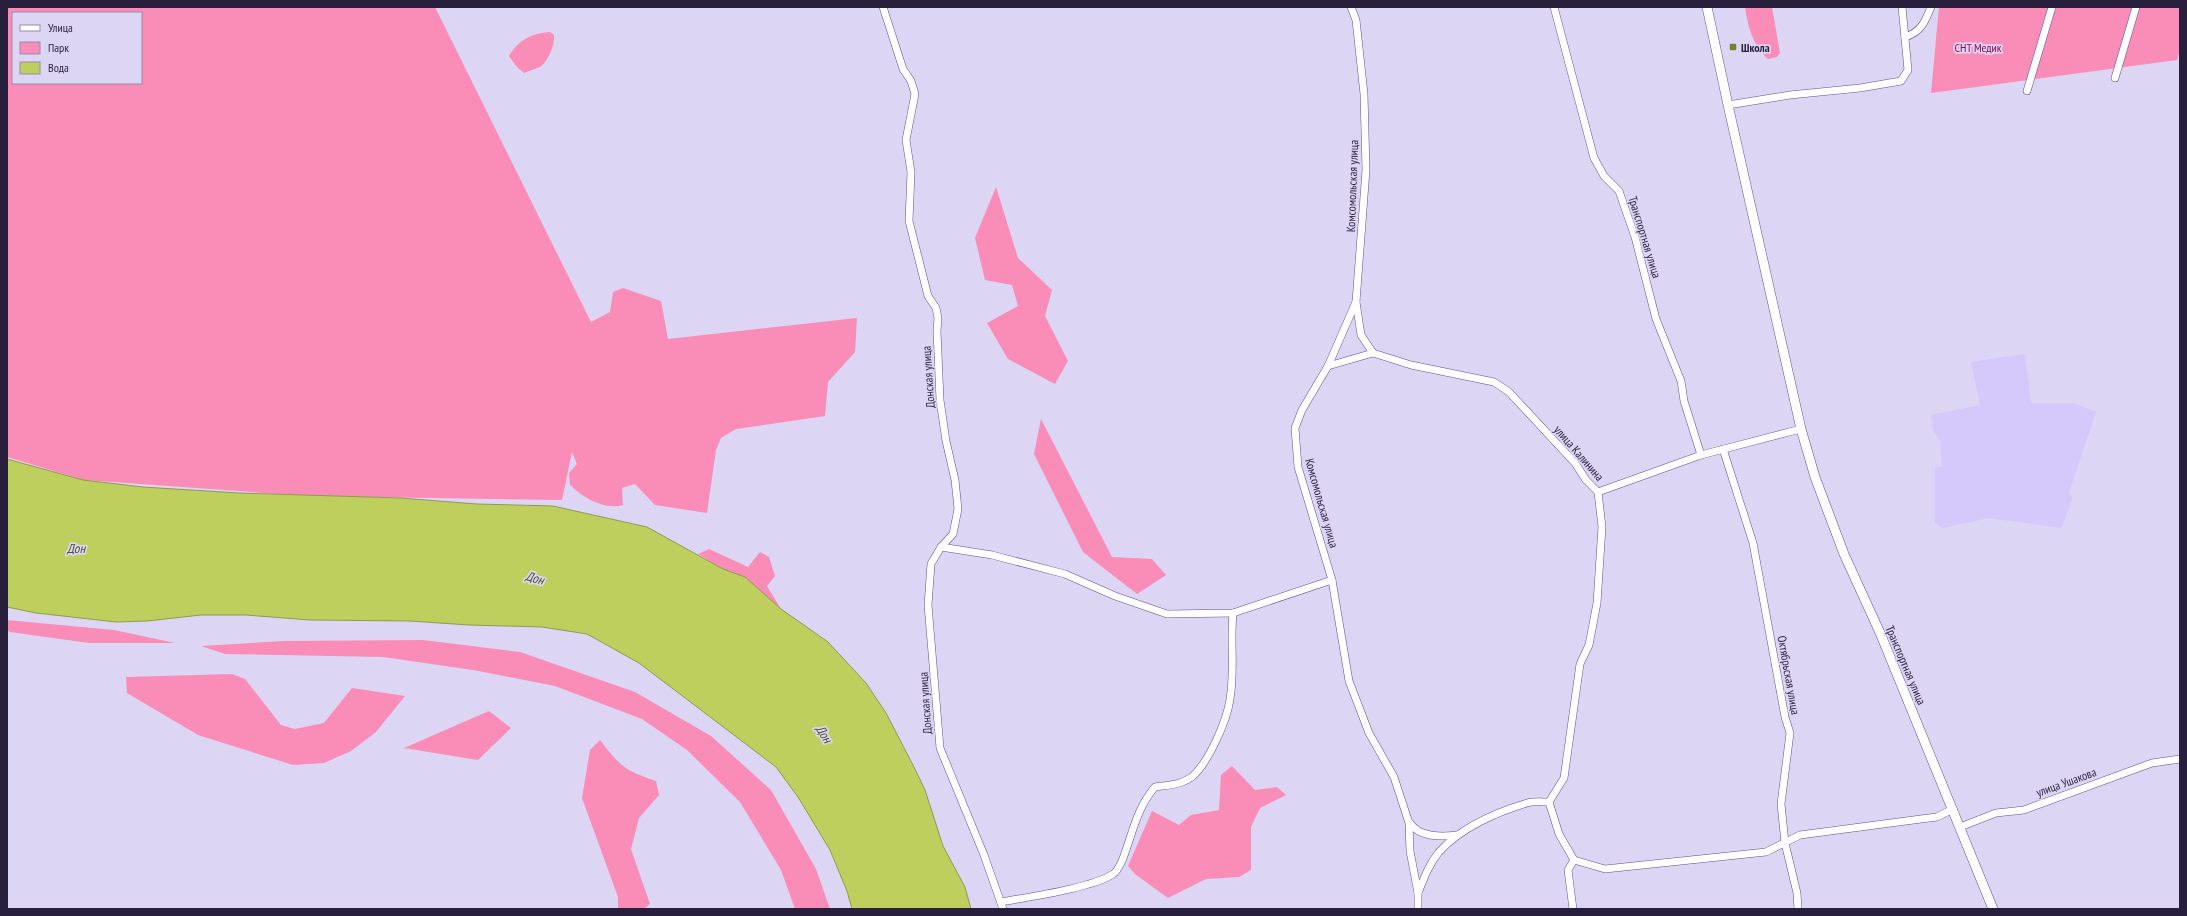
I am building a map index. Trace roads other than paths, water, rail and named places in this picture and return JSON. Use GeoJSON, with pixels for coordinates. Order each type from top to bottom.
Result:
{"type":"FeatureCollection","features":[{"type":"Feature","properties":{"kind":"main road","name":"Транспортная улица"},"geometry":{"type":"LineString","coordinates":[[1708,7],[1728,105],[1800,429],[1815,477],[1844,554],[1880,635],[1993,909]]}},
{"type":"Feature","properties":{"kind":"street","name":"Донская улица"},"geometry":{"type":"LineString","coordinates":[[884,7],[903,69],[911,81],[915,94],[906,140],[911,172],[909,221],[928,296],[936,308],[938,318],[937,331],[940,400],[946,442],[955,480],[958,508],[953,534],[941,547],[931,564],[928,605],[940,748],[984,855],[1002,906]]}},
{"type":"Feature","properties":{"kind":"street","name":"Комсомольская улица"},"geometry":{"type":"LineString","coordinates":[[1351,7],[1356,20],[1364,94],[1366,170],[1356,302],[1328,366],[1302,410],[1295,428],[1298,467],[1332,580],[1349,681],[1369,733],[1394,777],[1409,822],[1410,850],[1418,893],[1418,909]]}},
{"type":"Feature","properties":{"kind":"street","name":"Транспортная улица"},"geometry":{"type":"LineString","coordinates":[[1554,7],[1594,158],[1604,176],[1619,191],[1635,237],[1656,319],[1681,381],[1684,401],[1701,455]]}},
{"type":"Feature","properties":{"kind":"street"},"geometry":{"type":"LineString","coordinates":[[1728,105],[1790,95],[1860,88],[1901,80],[1908,70],[1902,7]]}},
{"type":"Feature","properties":{"kind":"street"},"geometry":{"type":"LineString","coordinates":[[1905,37],[1915,34],[1921,28],[1931,7]]}},
{"type":"Feature","properties":{"kind":"street"},"geometry":{"type":"LineString","coordinates":[[2027,91],[2052,7]]}},
{"type":"Feature","properties":{"kind":"street"},"geometry":{"type":"LineString","coordinates":[[2115,78],[2136,7]]}},
{"type":"Feature","properties":{"kind":"street"},"geometry":{"type":"LineString","coordinates":[[1328,366],[1373,353],[1361,335],[1356,302]]}},
{"type":"Feature","properties":{"kind":"street","name":"улица Калинина"},"geometry":{"type":"LineString","coordinates":[[1373,353],[1411,365],[1494,382],[1514,397],[1575,463],[1586,480],[1598,492],[1602,527],[1597,602],[1589,645],[1580,664],[1564,778],[1549,802]]}},
{"type":"Feature","properties":{"kind":"street"},"geometry":{"type":"LineString","coordinates":[[1598,492],[1701,455],[1800,429]]}},
{"type":"Feature","properties":{"kind":"street","name":"Октябрьская улица"},"geometry":{"type":"LineString","coordinates":[[1723,449],[1753,543],[1785,717],[1790,733],[1781,804],[1785,843],[1797,893],[1798,909]]}},
{"type":"Feature","properties":{"kind":"street"},"geometry":{"type":"LineString","coordinates":[[941,547],[992,555],[1065,574],[1114,596],[1167,614],[1234,613],[1332,580]]}},
{"type":"Feature","properties":{"kind":"street"},"geometry":{"type":"LineString","coordinates":[[1002,906],[1097,881],[1115,873],[1122,862],[1129,836],[1146,797],[1155,787],[1177,784],[1192,776],[1206,760],[1220,730],[1230,700],[1233,663],[1230,636],[1234,613]]}},
{"type":"Feature","properties":{"kind":"street","name":"улица Ушакова"},"geometry":{"type":"LineString","coordinates":[[1960,828],[1996,813],[2024,810],[2152,763],[2180,759]]}},
{"type":"Feature","properties":{"kind":"street"},"geometry":{"type":"LineString","coordinates":[[1418,893],[1430,866],[1440,851],[1457,835],[1495,816],[1529,803],[1549,802],[1559,834],[1574,860],[1605,869],[1766,852],[1800,835],[1921,820],[1937,817],[1952,809]]}},
{"type":"Feature","properties":{"kind":"street"},"geometry":{"type":"LineString","coordinates":[[1409,822],[1413,829],[1428,834],[1442,837],[1457,835]]}},
{"type":"Feature","properties":{"kind":"street"},"geometry":{"type":"LineString","coordinates":[[1573,909],[1568,870],[1574,860]]}},
{"type":"Feature","properties":{"kind":"water","name":"Дон"},"geometry":{"type":"Polygon","coordinates":[[[7,459],[83,480],[143,487],[239,493],[400,498],[477,504],[553,506],[647,527],[723,569],[745,577],[781,609],[828,642],[866,683],[886,713],[925,790],[943,846],[965,887],[971,909],[852,909],[847,891],[830,850],[798,797],[776,767],[639,663],[587,634],[542,627],[469,625],[410,621],[310,620],[246,615],[201,615],[147,621],[116,622],[36,613],[7,607],[7,459]]]}},
{"type":"Feature","properties":{"kind":"place","name":"Школа"},"geometry":{"type":"Point","coordinates":[1733,47]}},
{"type":"Feature","properties":{"kind":"park label","name":"СНТ Медик"},"geometry":{"type":"Point","coordinates":[1978,47]}}]}
